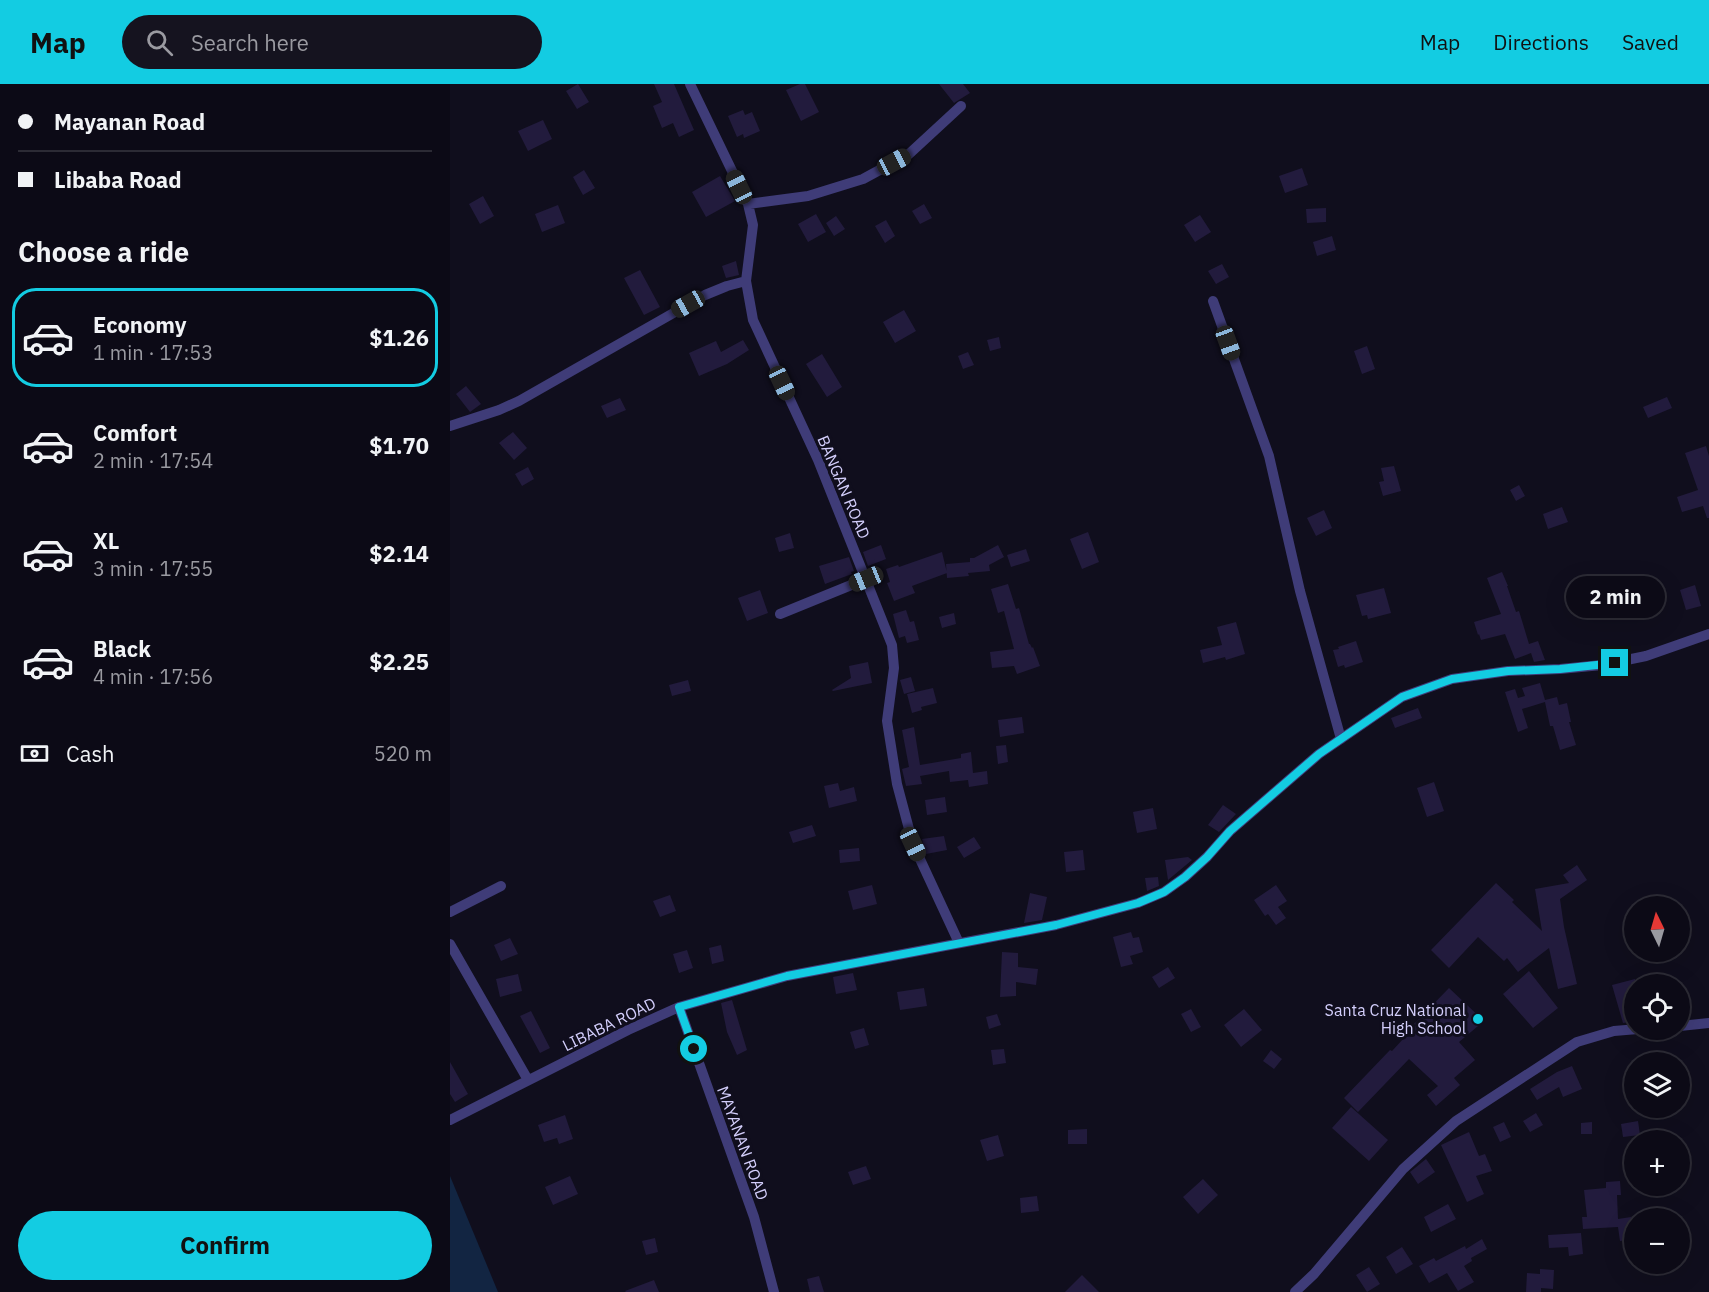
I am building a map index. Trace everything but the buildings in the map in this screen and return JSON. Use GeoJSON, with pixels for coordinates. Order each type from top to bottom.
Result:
{"type":"FeatureCollection","features":[{"type":"Feature","properties":{"kind":"street","name":"BANGAN ROAD"},"geometry":{"type":"LineString","coordinates":[[690,84],[748,204],[753,225],[746,281],[753,320],[818,460],[892,645],[894,668],[887,721],[897,784],[913,844],[959,943]]}},
{"type":"Feature","properties":{"kind":"street"},"geometry":{"type":"LineString","coordinates":[[748,204],[808,196],[862,179],[909,154],[961,106]]}},
{"type":"Feature","properties":{"kind":"street"},"geometry":{"type":"LineString","coordinates":[[450,426],[519,401],[705,295],[746,281]]}},
{"type":"Feature","properties":{"kind":"street"},"geometry":{"type":"LineString","coordinates":[[1213,301],[1269,456],[1300,591],[1341,739]]}},
{"type":"Feature","properties":{"kind":"street"},"geometry":{"type":"LineString","coordinates":[[780,614],[866,579]]}},
{"type":"Feature","properties":{"kind":"street","name":"LIBABA ROAD"},"geometry":{"type":"LineString","coordinates":[[450,1120],[628,1030],[679,1007],[787,976],[1056,925],[1138,903],[1164,892],[1185,877],[1230,831],[1319,754],[1402,697],[1452,679],[1508,671],[1602,666],[1646,656],[1709,634]]}},
{"type":"Feature","properties":{"kind":"street"},"geometry":{"type":"LineString","coordinates":[[450,912],[501,886]]}},
{"type":"Feature","properties":{"kind":"street"},"geometry":{"type":"LineString","coordinates":[[450,944],[528,1080]]}},
{"type":"Feature","properties":{"kind":"street","name":"MAYANAN ROAD"},"geometry":{"type":"LineString","coordinates":[[679,1007],[754,1217],[774,1292]]}},
{"type":"Feature","properties":{"kind":"street"},"geometry":{"type":"LineString","coordinates":[[1690,1025],[1709,1023]]}},
{"type":"Feature","properties":{"kind":"street"},"geometry":{"type":"LineString","coordinates":[[1295,1292],[1314,1274],[1403,1169],[1456,1121],[1577,1042],[1624,1030]]}},
{"type":"Feature","properties":{"kind":"water"},"geometry":{"type":"Polygon","coordinates":[[[450,1176],[498,1292],[450,1292],[450,1176]]]}},
{"type":"Feature","properties":{"kind":"place","name":"Santa Cruz National High School"},"geometry":{"type":"Point","coordinates":[1478,1019]}},
{"type":"Feature","properties":{"kind":"route"},"geometry":{"type":"LineString","coordinates":[[694,1049],[679,1007],[787,976],[1056,925],[1138,903],[1164,892],[1185,877],[1230,831],[1319,754],[1402,697],[1452,679],[1508,671],[1602,666],[1615,663]]}}]}
